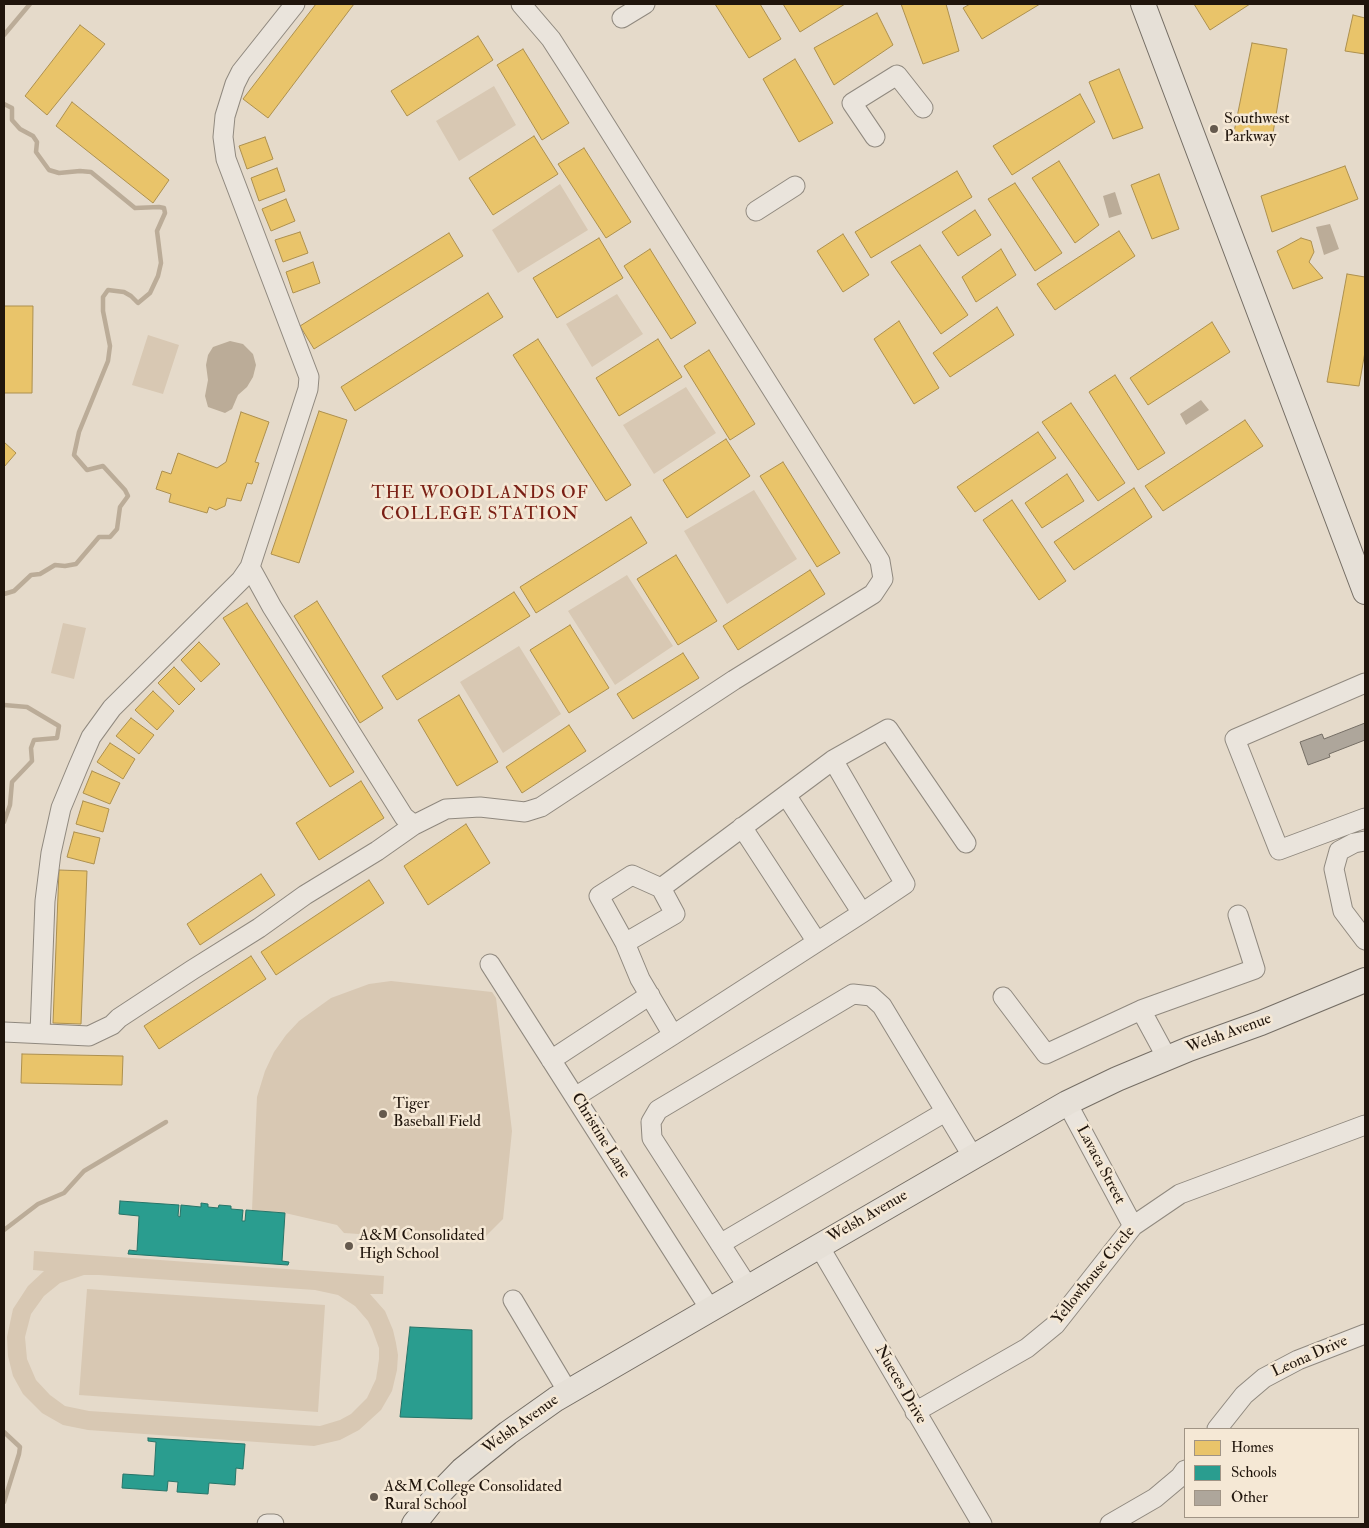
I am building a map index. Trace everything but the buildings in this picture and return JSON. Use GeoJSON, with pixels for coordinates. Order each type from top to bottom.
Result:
{"type":"FeatureCollection","features":[{"type":"Feature","properties":{"kind":"main road"},"geometry":{"type":"LineString","coordinates":[[1143,4],[1365,592]]}},
{"type":"Feature","properties":{"kind":"main road","name":"Welsh Avenue"},"geometry":{"type":"LineString","coordinates":[[414,1524],[433,1500],[462,1470],[508,1432],[568,1392],[973,1157],[1068,1103],[1117,1079],[1365,980]]}},
{"type":"Feature","properties":{"kind":"street"},"geometry":{"type":"LineString","coordinates":[[40,1033],[45,901],[51,853],[61,808],[78,767],[91,737],[112,708],[241,580],[250,567],[308,389],[308,377],[226,159],[223,137],[225,116],[235,84],[241,72],[295,4]]}},
{"type":"Feature","properties":{"kind":"street"},"geometry":{"type":"LineString","coordinates":[[4,1032],[89,1036],[112,1025],[135,1008],[259,928],[305,895],[378,851],[414,825],[446,809],[480,808],[525,812],[541,807],[726,685],[873,594],[883,579],[880,561],[791,418],[551,39],[521,4]]}},
{"type":"Feature","properties":{"kind":"street"},"geometry":{"type":"LineString","coordinates":[[622,18],[645,4]]}},
{"type":"Feature","properties":{"kind":"street"},"geometry":{"type":"LineString","coordinates":[[875,137],[852,103],[897,75],[923,108]]}},
{"type":"Feature","properties":{"kind":"street"},"geometry":{"type":"LineString","coordinates":[[756,211],[795,186]]}},
{"type":"Feature","properties":{"kind":"street"},"geometry":{"type":"LineString","coordinates":[[250,567],[272,606],[404,817],[414,825]]}},
{"type":"Feature","properties":{"kind":"street"},"geometry":{"type":"LineString","coordinates":[[1365,683],[1235,739],[1279,850],[1365,818]]}},
{"type":"Feature","properties":{"kind":"street"},"geometry":{"type":"LineString","coordinates":[[661,888],[833,760],[888,730],[966,843]]}},
{"type":"Feature","properties":{"kind":"street"},"geometry":{"type":"LineString","coordinates":[[575,1097],[905,884],[833,760]]}},
{"type":"Feature","properties":{"kind":"street"},"geometry":{"type":"LineString","coordinates":[[786,794],[862,913]]}},
{"type":"Feature","properties":{"kind":"street"},"geometry":{"type":"LineString","coordinates":[[742,827],[817,942]]}},
{"type":"Feature","properties":{"kind":"street"},"geometry":{"type":"LineString","coordinates":[[1365,841],[1354,843],[1339,852],[1334,869],[1343,911],[1365,939]]}},
{"type":"Feature","properties":{"kind":"street"},"geometry":{"type":"LineString","coordinates":[[625,943],[675,914],[661,888],[632,875],[598,896],[625,943],[640,979],[673,1035]]}},
{"type":"Feature","properties":{"kind":"street"},"geometry":{"type":"LineString","coordinates":[[1003,997],[1046,1054],[1141,1010],[1255,968],[1238,915]]}},
{"type":"Feature","properties":{"kind":"street","name":"Christine Lane"},"geometry":{"type":"LineString","coordinates":[[490,964],[710,1309]]}},
{"type":"Feature","properties":{"kind":"street"},"geometry":{"type":"LineString","coordinates":[[748,1287],[652,1138],[651,1122],[658,1110],[844,999],[853,994],[871,996],[882,1006],[973,1157]]}},
{"type":"Feature","properties":{"kind":"street"},"geometry":{"type":"LineString","coordinates":[[551,1060],[650,995]]}},
{"type":"Feature","properties":{"kind":"street"},"geometry":{"type":"LineString","coordinates":[[1141,1010],[1167,1058]]}},
{"type":"Feature","properties":{"kind":"street","name":"Lavaca Street"},"geometry":{"type":"LineString","coordinates":[[1068,1103],[1133,1226]]}},
{"type":"Feature","properties":{"kind":"street"},"geometry":{"type":"LineString","coordinates":[[720,1244],[945,1112]]}},
{"type":"Feature","properties":{"kind":"street","name":"Yellowhouse Circle"},"geometry":{"type":"LineString","coordinates":[[916,1412],[1027,1348],[1056,1325],[1133,1226],[1180,1194],[1365,1125]]}},
{"type":"Feature","properties":{"kind":"street","name":"Nueces Drive"},"geometry":{"type":"LineString","coordinates":[[819,1246],[982,1524]]}},
{"type":"Feature","properties":{"kind":"street"},"geometry":{"type":"LineString","coordinates":[[513,1300],[568,1392]]}},
{"type":"Feature","properties":{"kind":"street","name":"Leona Drive"},"geometry":{"type":"LineString","coordinates":[[1218,1428],[1244,1394],[1264,1378],[1298,1360],[1365,1334]]}},
{"type":"Feature","properties":{"kind":"street"},"geometry":{"type":"LineString","coordinates":[[1110,1524],[1155,1498],[1184,1471]]}},
{"type":"Feature","properties":{"kind":"shaded area"},"geometry":{"type":"Polygon","coordinates":[[[494,86],[516,125],[459,161],[436,121],[494,86]]]}},
{"type":"Feature","properties":{"kind":"shaded area"},"geometry":{"type":"Polygon","coordinates":[[[560,184],[588,230],[518,273],[492,230],[560,184]]]}},
{"type":"Feature","properties":{"kind":"shaded area"},"geometry":{"type":"Polygon","coordinates":[[[1115,192],[1122,214],[1109,218],[1103,196],[1115,192]]]}},
{"type":"Feature","properties":{"kind":"shaded area"},"geometry":{"type":"Polygon","coordinates":[[[1330,224],[1339,249],[1324,255],[1316,227],[1330,224]]]}},
{"type":"Feature","properties":{"kind":"shaded area"},"geometry":{"type":"Polygon","coordinates":[[[617,294],[643,334],[592,367],[566,324],[617,294]]]}},
{"type":"Feature","properties":{"kind":"shaded area"},"geometry":{"type":"Polygon","coordinates":[[[148,335],[179,345],[163,394],[132,385],[148,335]]]}},
{"type":"Feature","properties":{"kind":"shaded area"},"geometry":{"type":"Polygon","coordinates":[[[230,341],[243,344],[253,354],[256,365],[253,377],[247,387],[238,395],[232,409],[225,413],[208,407],[205,396],[208,380],[206,365],[208,355],[213,347],[230,341]]]}},
{"type":"Feature","properties":{"kind":"shaded area"},"geometry":{"type":"Polygon","coordinates":[[[686,387],[716,433],[654,474],[623,425],[686,387]]]}},
{"type":"Feature","properties":{"kind":"shaded area"},"geometry":{"type":"Polygon","coordinates":[[[1201,400],[1209,410],[1186,425],[1180,414],[1201,400]]]}},
{"type":"Feature","properties":{"kind":"shaded area"},"geometry":{"type":"Polygon","coordinates":[[[754,490],[797,559],[727,604],[684,531],[754,490]]]}},
{"type":"Feature","properties":{"kind":"shaded area"},"geometry":{"type":"Polygon","coordinates":[[[627,575],[673,646],[615,685],[568,611],[627,575]]]}},
{"type":"Feature","properties":{"kind":"shaded area"},"geometry":{"type":"Polygon","coordinates":[[[63,623],[86,628],[74,679],[51,673],[63,623]]]}},
{"type":"Feature","properties":{"kind":"shaded area"},"geometry":{"type":"Polygon","coordinates":[[[519,646],[561,714],[503,753],[460,682],[519,646]]]}},
{"type":"Feature","properties":{"kind":"shaded area","name":"Tiger Baseball Field"},"geometry":{"type":"Polygon","coordinates":[[[391,981],[492,992],[496,998],[512,1131],[503,1219],[485,1237],[477,1242],[344,1233],[337,1225],[285,1213],[252,1210],[257,1097],[265,1071],[274,1052],[299,1021],[331,998],[369,984],[391,981]]]}},
{"type":"Feature","properties":{"kind":"shaded area"},"geometry":{"type":"Polygon","coordinates":[[[34,1251],[384,1276],[383,1294],[370,1294],[385,1311],[396,1343],[398,1355],[397,1370],[392,1391],[381,1410],[359,1430],[340,1440],[314,1446],[88,1430],[63,1425],[42,1413],[23,1394],[13,1376],[8,1356],[7,1337],[13,1309],[28,1286],[44,1271],[33,1270],[34,1251]],[[84,1275],[60,1283],[44,1296],[31,1314],[25,1337],[27,1359],[36,1380],[50,1395],[65,1406],[89,1411],[320,1426],[340,1420],[351,1414],[367,1398],[376,1379],[379,1348],[372,1329],[368,1321],[355,1306],[338,1295],[315,1290],[84,1275]]]}},
{"type":"Feature","properties":{"kind":"shaded area"},"geometry":{"type":"Polygon","coordinates":[[[87,1289],[325,1305],[318,1412],[79,1395],[87,1289]]]}},
{"type":"Feature","properties":{"kind":"waterway"},"geometry":{"type":"LineString","coordinates":[[4,35],[30,4]]}},
{"type":"Feature","properties":{"kind":"waterway"},"geometry":{"type":"LineString","coordinates":[[4,104],[12,108],[12,120],[20,129],[33,136],[37,142],[36,152],[49,170],[59,173],[91,172],[135,208],[159,207],[164,208],[165,213],[157,231],[161,263],[158,276],[150,293],[138,303],[124,292],[108,290],[103,297],[103,311],[110,346],[108,361],[79,432],[74,455],[87,470],[103,466],[125,490],[128,496],[120,507],[117,529],[110,537],[99,537],[76,564],[55,565],[40,574],[31,575],[14,591],[4,594]]}},
{"type":"Feature","properties":{"kind":"waterway"},"geometry":{"type":"LineString","coordinates":[[4,705],[27,707],[59,726],[57,738],[34,740],[31,748],[32,761],[12,782],[10,805],[4,822]]}},
{"type":"Feature","properties":{"kind":"waterway"},"geometry":{"type":"LineString","coordinates":[[4,1230],[38,1204],[64,1193],[84,1171],[166,1122]]}},
{"type":"Feature","properties":{"kind":"waterway"},"geometry":{"type":"LineString","coordinates":[[4,1432],[20,1447],[4,1502]]}},
{"type":"Feature","properties":{"kind":"place","name":"Southwest Parkway"},"geometry":{"type":"Point","coordinates":[1214,129]}},
{"type":"Feature","properties":{"kind":"place","name":"Tiger Baseball Field"},"geometry":{"type":"Point","coordinates":[383,1114]}},
{"type":"Feature","properties":{"kind":"place","name":"A&M Consolidated High School"},"geometry":{"type":"Point","coordinates":[349,1246]}},
{"type":"Feature","properties":{"kind":"place","name":"A&M College Consolidated Rural School"},"geometry":{"type":"Point","coordinates":[374,1497]}},
{"type":"Feature","properties":{"kind":"district","name":"THE WOODLANDS OF COLLEGE STATION"},"geometry":{"type":"Point","coordinates":[480,504]}}]}
